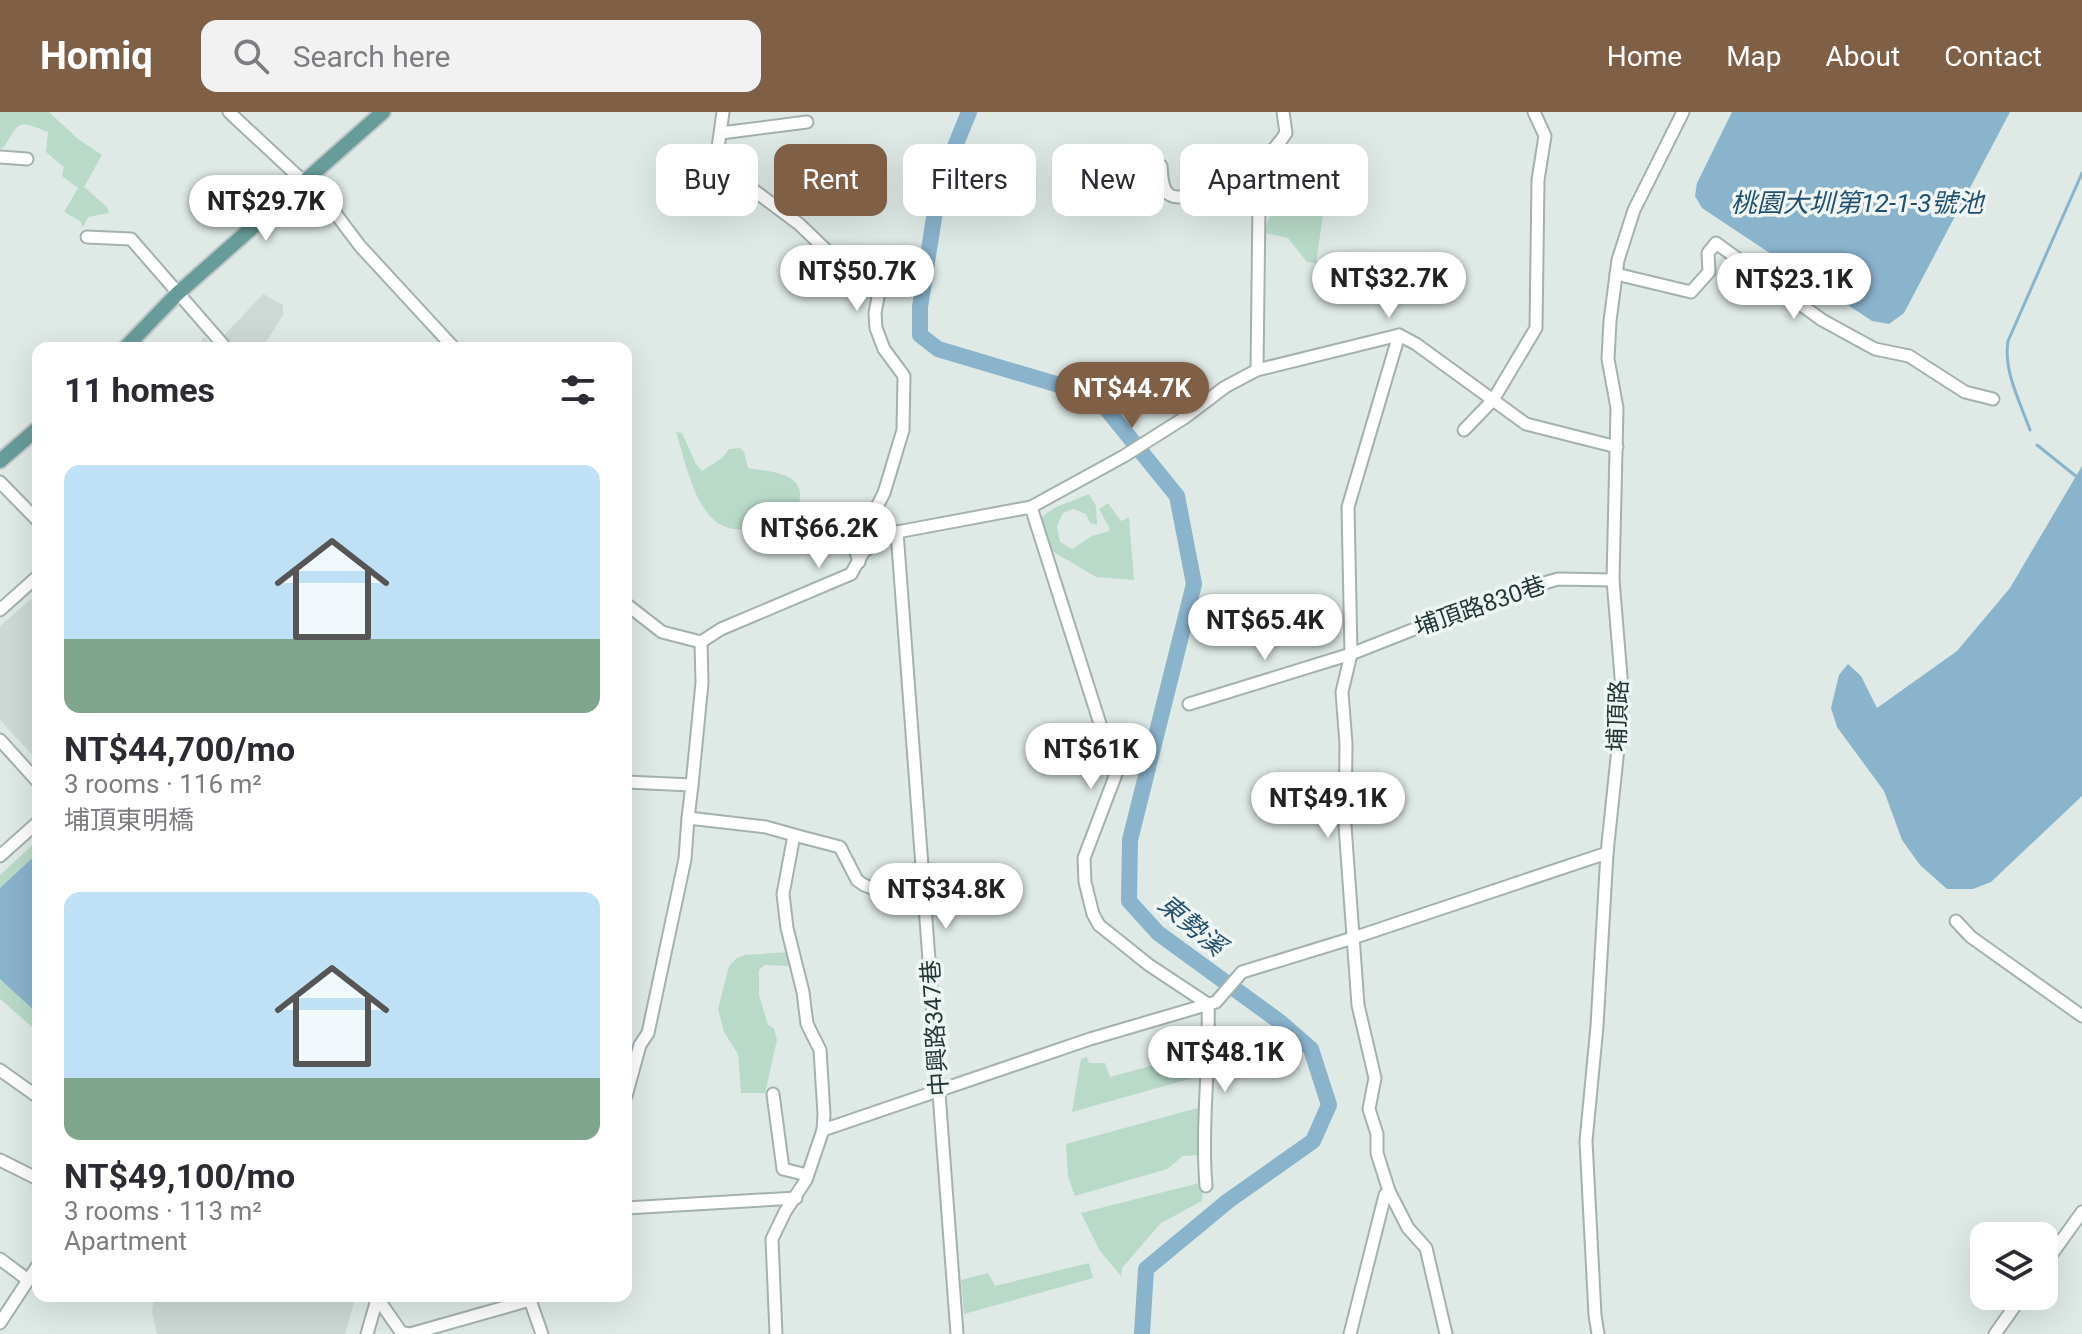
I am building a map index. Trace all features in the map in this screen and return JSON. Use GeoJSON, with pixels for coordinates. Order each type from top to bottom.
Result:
{"type":"FeatureCollection","features":[{"type":"Feature","properties":{"kind":"main road"},"geometry":{"type":"LineString","coordinates":[[131,342],[177,294],[260,224],[305,179],[383,112]]}},
{"type":"Feature","properties":{"kind":"main road"},"geometry":{"type":"LineString","coordinates":[[0,461],[32,433]]}},
{"type":"Feature","properties":{"kind":"street"},"geometry":{"type":"LineString","coordinates":[[229,112],[305,179],[360,246],[448,342]]}},
{"type":"Feature","properties":{"kind":"street"},"geometry":{"type":"LineString","coordinates":[[723,112],[717,155],[720,165],[774,205]]}},
{"type":"Feature","properties":{"kind":"street"},"geometry":{"type":"LineString","coordinates":[[1276,144],[1286,133],[1283,112]]}},
{"type":"Feature","properties":{"kind":"street"},"geometry":{"type":"LineString","coordinates":[[1464,430],[1493,400],[1536,328],[1538,180],[1545,136],[1534,112]]}},
{"type":"Feature","properties":{"kind":"street","name":"埔頂路"},"geometry":{"type":"LineString","coordinates":[[1598,1334],[1586,1141],[1597,1026],[1607,853],[1623,701],[1613,580],[1617,408],[1608,359],[1616,274],[1634,210],[1683,112]]}},
{"type":"Feature","properties":{"kind":"street"},"geometry":{"type":"LineString","coordinates":[[721,133],[807,122]]}},
{"type":"Feature","properties":{"kind":"street"},"geometry":{"type":"LineString","coordinates":[[0,157],[27,159]]}},
{"type":"Feature","properties":{"kind":"street"},"geometry":{"type":"LineString","coordinates":[[1164,181],[1166,191],[1180,198]]}},
{"type":"Feature","properties":{"kind":"street"},"geometry":{"type":"LineString","coordinates":[[788,216],[845,268],[879,292],[876,328],[884,349],[904,376],[903,430],[884,493],[855,549],[859,562]]}},
{"type":"Feature","properties":{"kind":"street"},"geometry":{"type":"LineString","coordinates":[[1257,370],[1259,216]]}},
{"type":"Feature","properties":{"kind":"street"},"geometry":{"type":"LineString","coordinates":[[87,237],[131,239],[221,342]]}},
{"type":"Feature","properties":{"kind":"street"},"geometry":{"type":"LineString","coordinates":[[1616,274],[1691,292],[1709,272],[1708,253],[1716,243],[1822,320],[1875,349],[1909,356],[1965,392],[1993,399]]}},
{"type":"Feature","properties":{"kind":"street"},"geometry":{"type":"LineString","coordinates":[[1399,335],[1348,507],[1351,654],[1342,692],[1346,744],[1345,826],[1360,1015],[1375,1078],[1369,1109],[1377,1134],[1377,1153],[1389,1191],[1408,1228],[1426,1248],[1446,1334]]}},
{"type":"Feature","properties":{"kind":"street"},"geometry":{"type":"LineString","coordinates":[[632,609],[662,632],[701,642],[721,629],[851,574],[864,551],[897,532],[1031,507],[1124,456],[1184,418],[1225,387],[1257,370],[1399,335],[1526,424],[1617,447]]}},
{"type":"Feature","properties":{"kind":"street"},"geometry":{"type":"LineString","coordinates":[[0,482],[32,515]]}},
{"type":"Feature","properties":{"kind":"street"},"geometry":{"type":"LineString","coordinates":[[1031,507],[1116,774],[1084,858],[1085,882],[1093,914],[1099,925],[1149,965],[1212,1003]]}},
{"type":"Feature","properties":{"kind":"street","name":"中興路347巷"},"geometry":{"type":"LineString","coordinates":[[897,532],[957,1334]]}},
{"type":"Feature","properties":{"kind":"street","name":"埔頂路830巷"},"geometry":{"type":"LineString","coordinates":[[1189,704],[1351,654],[1493,598],[1558,579],[1613,580]]}},
{"type":"Feature","properties":{"kind":"street"},"geometry":{"type":"LineString","coordinates":[[0,610],[32,581]]}},
{"type":"Feature","properties":{"kind":"street"},"geometry":{"type":"LineString","coordinates":[[632,1074],[640,1045],[648,1033],[685,859],[702,683],[701,642]]}},
{"type":"Feature","properties":{"kind":"street"},"geometry":{"type":"LineString","coordinates":[[0,740],[32,775]]}},
{"type":"Feature","properties":{"kind":"street"},"geometry":{"type":"LineString","coordinates":[[632,782],[692,785]]}},
{"type":"Feature","properties":{"kind":"street"},"geometry":{"type":"LineString","coordinates":[[688,818],[766,827],[840,847],[857,880],[864,885],[926,908]]}},
{"type":"Feature","properties":{"kind":"street"},"geometry":{"type":"LineString","coordinates":[[0,856],[32,827]]}},
{"type":"Feature","properties":{"kind":"street"},"geometry":{"type":"LineString","coordinates":[[776,1334],[772,1239],[807,1175],[823,1130],[820,1050],[807,1024],[783,894],[794,835]]}},
{"type":"Feature","properties":{"kind":"street"},"geometry":{"type":"LineString","coordinates":[[823,1130],[940,1089],[1212,1003],[1240,975],[1271,961],[1353,938],[1607,853]]}},
{"type":"Feature","properties":{"kind":"street"},"geometry":{"type":"LineString","coordinates":[[1956,921],[1971,937],[2082,1016]]}},
{"type":"Feature","properties":{"kind":"street"},"geometry":{"type":"LineString","coordinates":[[1206,1186],[1204,1166],[1212,1003]]}},
{"type":"Feature","properties":{"kind":"street"},"geometry":{"type":"LineString","coordinates":[[0,1070],[32,1093]]}},
{"type":"Feature","properties":{"kind":"street"},"geometry":{"type":"LineString","coordinates":[[773,1094],[783,1169],[807,1175]]}},
{"type":"Feature","properties":{"kind":"street"},"geometry":{"type":"LineString","coordinates":[[0,1160],[32,1176]]}},
{"type":"Feature","properties":{"kind":"street"},"geometry":{"type":"LineString","coordinates":[[1350,1334],[1385,1195],[1389,1191]]}},
{"type":"Feature","properties":{"kind":"street"},"geometry":{"type":"LineString","coordinates":[[632,1208],[796,1198]]}},
{"type":"Feature","properties":{"kind":"street"},"geometry":{"type":"LineString","coordinates":[[2058,1245],[2082,1212]]}},
{"type":"Feature","properties":{"kind":"street"},"geometry":{"type":"LineString","coordinates":[[0,1259],[28,1280]]}},
{"type":"Feature","properties":{"kind":"street"},"geometry":{"type":"LineString","coordinates":[[0,1323],[32,1274]]}},
{"type":"Feature","properties":{"kind":"street"},"geometry":{"type":"LineString","coordinates":[[367,1334],[377,1302]]}},
{"type":"Feature","properties":{"kind":"street"},"geometry":{"type":"LineString","coordinates":[[381,1302],[401,1332],[410,1334],[523,1302]]}},
{"type":"Feature","properties":{"kind":"street"},"geometry":{"type":"LineString","coordinates":[[531,1302],[542,1334]]}},
{"type":"Feature","properties":{"kind":"street"},"geometry":{"type":"LineString","coordinates":[[1995,1334],[2012,1310]]}},
{"type":"Feature","properties":{"kind":"shaded area"},"geometry":{"type":"Polygon","coordinates":[[[263,294],[283,305],[283,315],[266,342],[218,342],[263,294]]]}},
{"type":"Feature","properties":{"kind":"shaded area"},"geometry":{"type":"Polygon","coordinates":[[[32,598],[32,755],[0,720],[0,626],[32,598]]]}},
{"type":"Feature","properties":{"kind":"shaded area"},"geometry":{"type":"Polygon","coordinates":[[[153,1302],[354,1302],[345,1334],[157,1334],[152,1312],[153,1302]]]}},
{"type":"Feature","properties":{"kind":"green space"},"geometry":{"type":"Polygon","coordinates":[[[0,112],[49,112],[78,139],[102,155],[84,187],[107,207],[109,213],[88,217],[83,227],[80,221],[64,212],[78,188],[62,176],[64,167],[46,152],[48,132],[20,125],[0,149],[0,112]]]}},
{"type":"Feature","properties":{"kind":"green space"},"geometry":{"type":"Polygon","coordinates":[[[1270,216],[1323,216],[1316,263],[1307,262],[1288,238],[1265,233],[1270,216]]]}},
{"type":"Feature","properties":{"kind":"green space"},"geometry":{"type":"Polygon","coordinates":[[[676,432],[682,433],[702,471],[722,458],[729,449],[740,448],[748,468],[777,473],[795,482],[800,498],[790,528],[747,530],[720,525],[701,504],[694,490],[676,432]]]}},
{"type":"Feature","properties":{"kind":"green space"},"geometry":{"type":"Polygon","coordinates":[[[1089,494],[1096,506],[1097,525],[1090,523],[1086,514],[1073,509],[1063,513],[1057,526],[1060,542],[1072,549],[1092,536],[1109,531],[1099,509],[1108,503],[1121,521],[1129,517],[1134,580],[1096,577],[1047,548],[1039,519],[1054,508],[1089,494]]]}},
{"type":"Feature","properties":{"kind":"green space"},"geometry":{"type":"Polygon","coordinates":[[[32,846],[32,1027],[0,999],[0,875],[32,846]]]}},
{"type":"Feature","properties":{"kind":"green space"},"geometry":{"type":"Polygon","coordinates":[[[789,952],[791,966],[765,965],[759,970],[759,995],[768,1025],[774,1028],[777,1040],[765,1093],[741,1093],[738,1054],[724,1032],[718,1009],[729,966],[745,955],[789,952]]]}},
{"type":"Feature","properties":{"kind":"green space"},"geometry":{"type":"Polygon","coordinates":[[[1208,1050],[1207,1074],[1072,1112],[1081,1059],[1087,1057],[1089,1063],[1105,1063],[1110,1077],[1208,1050]]]}},
{"type":"Feature","properties":{"kind":"green space"},"geometry":{"type":"Polygon","coordinates":[[[1205,1106],[1200,1155],[1183,1156],[1167,1169],[1075,1196],[1068,1176],[1066,1144],[1205,1106]]]}},
{"type":"Feature","properties":{"kind":"green space"},"geometry":{"type":"Polygon","coordinates":[[[1203,1182],[1202,1201],[1161,1223],[1122,1268],[1121,1276],[1100,1251],[1081,1213],[1203,1182]]]}},
{"type":"Feature","properties":{"kind":"green space"},"geometry":{"type":"Polygon","coordinates":[[[1089,1263],[1093,1278],[964,1314],[961,1280],[988,1273],[995,1286],[1089,1263]]]}},
{"type":"Feature","properties":{"kind":"water","name":"桃園大圳第12-1-3號池"},"geometry":{"type":"Polygon","coordinates":[[[1732,112],[2010,112],[1904,313],[1889,324],[1872,321],[1702,208],[1695,196],[1697,183],[1732,112]]]}},
{"type":"Feature","properties":{"kind":"water"},"geometry":{"type":"Polygon","coordinates":[[[2082,466],[2082,796],[1991,882],[1973,889],[1947,889],[1920,865],[1902,840],[1884,791],[1837,727],[1831,708],[1839,675],[1848,664],[1861,676],[1877,708],[1957,651],[2010,588],[2082,466]]]}},
{"type":"Feature","properties":{"kind":"water"},"geometry":{"type":"Polygon","coordinates":[[[32,859],[32,1008],[0,979],[0,888],[32,859]]]}},
{"type":"Feature","properties":{"kind":"waterway","name":"東勢溪"},"geometry":{"type":"LineString","coordinates":[[969,112],[939,186],[920,307],[920,335],[938,349],[1096,396],[1177,496],[1194,584],[1130,840],[1129,901],[1158,933],[1280,1022],[1311,1049],[1329,1105],[1313,1141],[1228,1201],[1146,1269],[1142,1334]]}},
{"type":"Feature","properties":{"kind":"waterway"},"geometry":{"type":"LineString","coordinates":[[2030,430],[2010,375],[2008,341],[2082,173]]}},
{"type":"Feature","properties":{"kind":"waterway"},"geometry":{"type":"LineString","coordinates":[[2037,445],[2077,477]]}}]}
